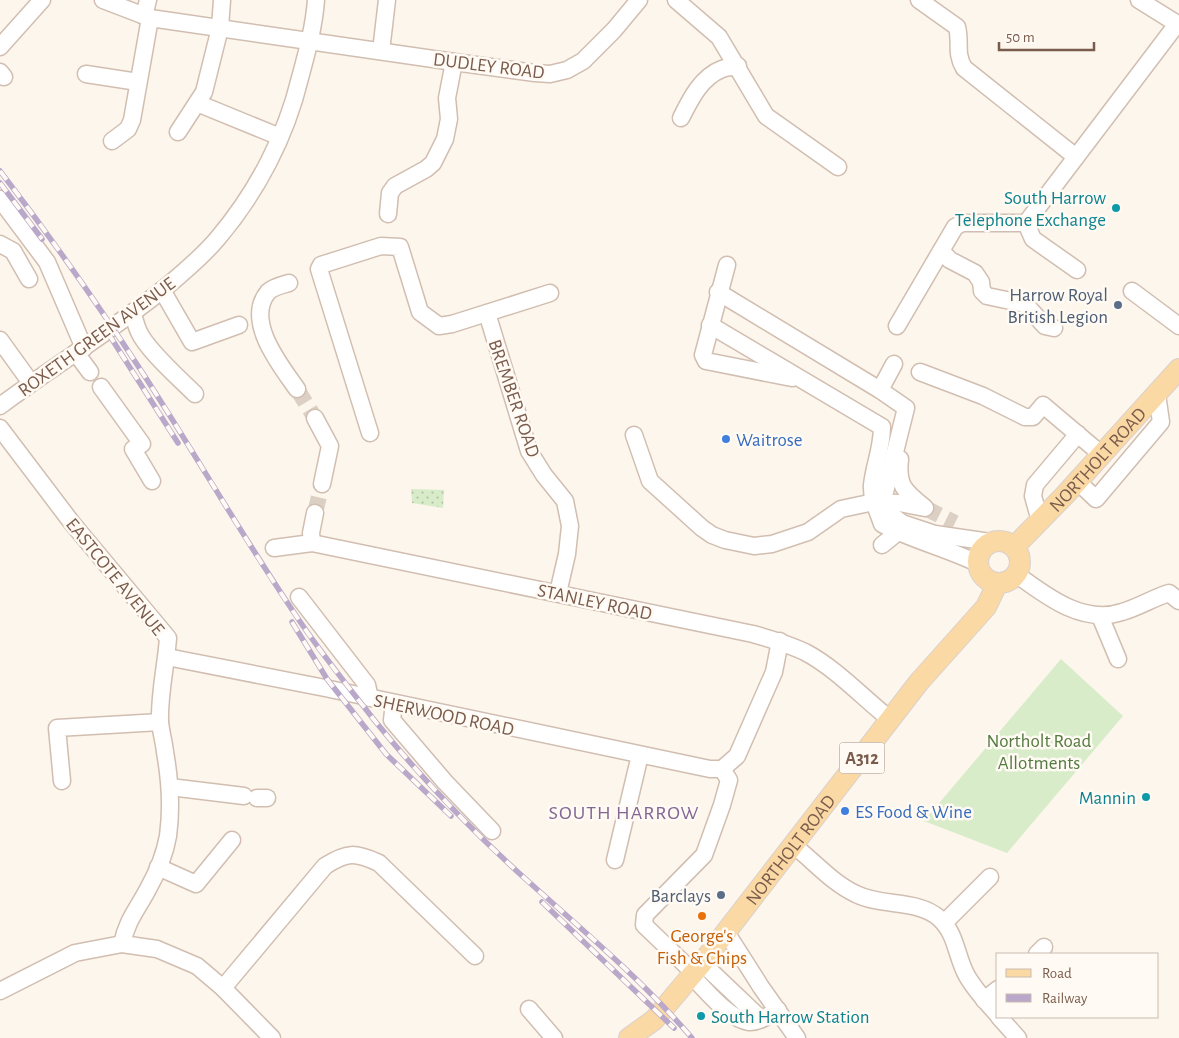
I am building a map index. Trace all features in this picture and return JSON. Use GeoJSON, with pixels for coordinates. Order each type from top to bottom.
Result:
{"type":"FeatureCollection","features":[{"type":"Feature","properties":{"kind":"main road","name":"NORTHOLT ROAD"},"geometry":{"type":"LineString","coordinates":[[1014,547],[1179,369]]}},
{"type":"Feature","properties":{"kind":"main road"},"geometry":{"type":"LineString","coordinates":[[990,542],[1007,542],[1018,553],[1020,560],[1019,568],[1016,574],[1008,581],[998,584],[984,578],[978,569],[978,556],[990,542]]}},
{"type":"Feature","properties":{"kind":"main road","name":"NORTHOLT ROAD"},"geometry":{"type":"LineString","coordinates":[[629,1038],[654,1020],[696,971],[919,682],[986,607],[998,584]]}},
{"type":"Feature","properties":{"kind":"street"},"geometry":{"type":"LineString","coordinates":[[0,47],[42,0]]}},
{"type":"Feature","properties":{"kind":"street","name":"DUDLEY ROAD"},"geometry":{"type":"LineString","coordinates":[[103,0],[220,28],[550,74],[567,70],[583,62],[595,51],[639,0]]}},
{"type":"Feature","properties":{"kind":"street"},"geometry":{"type":"LineString","coordinates":[[178,132],[204,92],[220,28],[222,0]]}},
{"type":"Feature","properties":{"kind":"street","name":"ROXETH GREEN AVENUE"},"geometry":{"type":"LineString","coordinates":[[0,406],[162,290],[218,238],[247,198],[280,137],[294,102],[315,19],[316,0]]}},
{"type":"Feature","properties":{"kind":"street"},"geometry":{"type":"LineString","coordinates":[[381,51],[387,0]]}},
{"type":"Feature","properties":{"kind":"street"},"geometry":{"type":"LineString","coordinates":[[676,0],[719,37],[738,66],[766,116],[838,167]]}},
{"type":"Feature","properties":{"kind":"street"},"geometry":{"type":"LineString","coordinates":[[918,0],[956,27],[958,33],[958,54],[964,68],[1076,157]]}},
{"type":"Feature","properties":{"kind":"street"},"geometry":{"type":"LineString","coordinates":[[1026,223],[1178,25],[1139,0]]}},
{"type":"Feature","properties":{"kind":"street"},"geometry":{"type":"LineString","coordinates":[[112,140],[128,129],[132,120],[147,11]]}},
{"type":"Feature","properties":{"kind":"street"},"geometry":{"type":"LineString","coordinates":[[388,214],[390,193],[395,186],[426,170],[433,163],[445,139],[449,119],[447,98],[454,62]]}},
{"type":"Feature","properties":{"kind":"street"},"geometry":{"type":"LineString","coordinates":[[680,118],[692,97],[712,74],[723,68],[738,66]]}},
{"type":"Feature","properties":{"kind":"street"},"geometry":{"type":"LineString","coordinates":[[86,74],[138,82]]}},
{"type":"Feature","properties":{"kind":"street"},"geometry":{"type":"LineString","coordinates":[[197,103],[280,137]]}},
{"type":"Feature","properties":{"kind":"street"},"geometry":{"type":"LineString","coordinates":[[0,199],[47,262],[90,372]]}},
{"type":"Feature","properties":{"kind":"street"},"geometry":{"type":"LineString","coordinates":[[897,326],[954,227],[962,224],[1026,223]]}},
{"type":"Feature","properties":{"kind":"street"},"geometry":{"type":"LineString","coordinates":[[1026,223],[1033,239],[1077,270]]}},
{"type":"Feature","properties":{"kind":"street"},"geometry":{"type":"LineString","coordinates":[[0,244],[13,251],[29,279]]}},
{"type":"Feature","properties":{"kind":"street","name":"BREMBER ROAD"},"geometry":{"type":"LineString","coordinates":[[370,433],[319,267],[381,246],[400,247],[420,312],[439,326],[452,324],[550,293]]}},
{"type":"Feature","properties":{"kind":"street"},"geometry":{"type":"LineString","coordinates":[[941,251],[950,260],[975,273],[981,282],[982,291],[987,296],[1025,304],[1045,326],[1054,328]]}},
{"type":"Feature","properties":{"kind":"street"},"geometry":{"type":"LineString","coordinates":[[727,265],[718,292],[702,356],[706,361],[804,381]]}},
{"type":"Feature","properties":{"kind":"street"},"geometry":{"type":"LineString","coordinates":[[289,283],[273,288],[268,292],[264,298],[261,310],[261,322],[269,348],[297,390]]}},
{"type":"Feature","properties":{"kind":"street"},"geometry":{"type":"LineString","coordinates":[[162,290],[192,342],[239,325]]}},
{"type":"Feature","properties":{"kind":"street"},"geometry":{"type":"LineString","coordinates":[[1132,291],[1179,326]]}},
{"type":"Feature","properties":{"kind":"street"},"geometry":{"type":"LineString","coordinates":[[718,292],[880,390],[906,408],[893,428],[882,438],[872,486],[874,502],[882,524],[898,532],[955,552],[977,563]]}},
{"type":"Feature","properties":{"kind":"street"},"geometry":{"type":"LineString","coordinates":[[132,313],[140,334],[175,375],[195,394]]}},
{"type":"Feature","properties":{"kind":"street","name":"BREMBER ROAD"},"geometry":{"type":"LineString","coordinates":[[487,313],[529,451],[544,475],[565,501],[570,526],[567,554],[558,593]]}},
{"type":"Feature","properties":{"kind":"street"},"geometry":{"type":"LineString","coordinates":[[634,435],[650,481],[702,528],[712,535],[725,540],[754,546],[772,544],[808,532],[841,509],[874,502],[899,503],[925,508],[907,494],[900,482],[899,470],[902,446],[893,428],[804,381],[710,325]]}},
{"type":"Feature","properties":{"kind":"street"},"geometry":{"type":"LineString","coordinates":[[0,340],[31,383]]}},
{"type":"Feature","properties":{"kind":"street"},"geometry":{"type":"LineString","coordinates":[[880,390],[894,364]]}},
{"type":"Feature","properties":{"kind":"street"},"geometry":{"type":"LineString","coordinates":[[920,372],[983,396],[1025,417],[1033,417],[1043,405],[1101,454]]}},
{"type":"Feature","properties":{"kind":"street"},"geometry":{"type":"LineString","coordinates":[[101,387],[142,444],[133,450],[152,481]]}},
{"type":"Feature","properties":{"kind":"street"},"geometry":{"type":"LineString","coordinates":[[1077,481],[1096,498],[1161,422],[1157,394]]}},
{"type":"Feature","properties":{"kind":"street"},"geometry":{"type":"LineString","coordinates":[[315,418],[330,446],[322,484]]}},
{"type":"Feature","properties":{"kind":"street","name":"EASTCOTE AVENUE"},"geometry":{"type":"LineString","coordinates":[[0,428],[72,523],[168,638],[160,722],[170,787],[171,811],[167,838],[158,867],[148,889],[126,927],[122,944]]}},
{"type":"Feature","properties":{"kind":"street"},"geometry":{"type":"LineString","coordinates":[[1040,521],[1033,496],[1035,485],[1078,434]]}},
{"type":"Feature","properties":{"kind":"street"},"geometry":{"type":"LineString","coordinates":[[874,502],[902,523],[936,534],[956,530],[990,542]]}},
{"type":"Feature","properties":{"kind":"street"},"geometry":{"type":"LineString","coordinates":[[312,542],[310,533],[315,513]]}},
{"type":"Feature","properties":{"kind":"street"},"geometry":{"type":"LineString","coordinates":[[882,545],[898,532]]}},
{"type":"Feature","properties":{"kind":"street","name":"STANLEY ROAD"},"geometry":{"type":"LineString","coordinates":[[274,548],[312,542],[780,641],[806,653],[831,670],[891,720]]}},
{"type":"Feature","properties":{"kind":"street"},"geometry":{"type":"LineString","coordinates":[[1016,574],[1066,607],[1100,616],[1120,613],[1169,593],[1179,602]]}},
{"type":"Feature","properties":{"kind":"street"},"geometry":{"type":"LineString","coordinates":[[299,597],[367,685],[370,698]]}},
{"type":"Feature","properties":{"kind":"street"},"geometry":{"type":"LineString","coordinates":[[1100,616],[1118,659]]}},
{"type":"Feature","properties":{"kind":"street"},"geometry":{"type":"LineString","coordinates":[[778,1010],[761,1019],[696,971],[644,925],[645,916],[704,855],[722,805],[728,780],[722,769],[737,756],[774,672],[780,641]]}},
{"type":"Feature","properties":{"kind":"street","name":"SHERWOOD ROAD"},"geometry":{"type":"LineString","coordinates":[[167,657],[640,755],[710,769],[722,769]]}},
{"type":"Feature","properties":{"kind":"street"},"geometry":{"type":"LineString","coordinates":[[394,703],[392,720],[445,782],[492,831]]}},
{"type":"Feature","properties":{"kind":"street"},"geometry":{"type":"LineString","coordinates":[[62,781],[57,728],[160,722]]}},
{"type":"Feature","properties":{"kind":"street"},"geometry":{"type":"LineString","coordinates":[[615,860],[640,755]]}},
{"type":"Feature","properties":{"kind":"street"},"geometry":{"type":"LineString","coordinates":[[170,787],[256,798]]}},
{"type":"Feature","properties":{"kind":"street"},"geometry":{"type":"LineString","coordinates":[[158,867],[196,884],[232,840]]}},
{"type":"Feature","properties":{"kind":"street"},"geometry":{"type":"LineString","coordinates":[[793,845],[839,885],[858,896],[914,906],[931,912],[944,923],[951,934],[966,975],[996,1014]]}},
{"type":"Feature","properties":{"kind":"street"},"geometry":{"type":"LineString","coordinates":[[222,988],[324,866],[341,856],[362,855],[379,863],[475,956]]}},
{"type":"Feature","properties":{"kind":"street"},"geometry":{"type":"LineString","coordinates":[[944,923],[990,877]]}},
{"type":"Feature","properties":{"kind":"street"},"geometry":{"type":"LineString","coordinates":[[726,932],[797,1038]]}},
{"type":"Feature","properties":{"kind":"street"},"geometry":{"type":"LineString","coordinates":[[0,989],[75,953],[122,944],[157,949],[197,966],[222,988],[267,1036]]}},
{"type":"Feature","properties":{"kind":"street"},"geometry":{"type":"LineString","coordinates":[[984,1000],[996,991]]}},
{"type":"Feature","properties":{"kind":"street"},"geometry":{"type":"LineString","coordinates":[[529,1009],[554,1038]]}},
{"type":"Feature","properties":{"kind":"street"},"geometry":{"type":"LineString","coordinates":[[1000,1018],[1018,1038]]}},
{"type":"Feature","properties":{"kind":"green space"},"geometry":{"type":"Polygon","coordinates":[[[411,489],[444,490],[443,508],[412,503],[411,489]]]}},
{"type":"Feature","properties":{"kind":"green space","name":"Northolt Road Allotments"},"geometry":{"type":"Polygon","coordinates":[[[1061,659],[1123,716],[1007,853],[924,821],[1061,659]]]}},
{"type":"Feature","properties":{"kind":"tunnel"},"geometry":{"type":"LineString","coordinates":[[297,389],[315,418]]}},
{"type":"Feature","properties":{"kind":"tunnel"},"geometry":{"type":"LineString","coordinates":[[315,513],[322,484]]}},
{"type":"Feature","properties":{"kind":"tunnel"},"geometry":{"type":"LineString","coordinates":[[925,508],[955,523]]}},
{"type":"Feature","properties":{"kind":"railway"},"geometry":{"type":"LineString","coordinates":[[0,171],[55,245],[125,346],[301,623],[375,721],[411,764],[469,826],[634,977],[692,1038]]}},
{"type":"Feature","properties":{"kind":"railway"},"geometry":{"type":"LineString","coordinates":[[0,183],[42,239]]}},
{"type":"Feature","properties":{"kind":"railway"},"geometry":{"type":"LineString","coordinates":[[108,333],[178,443]]}},
{"type":"Feature","properties":{"kind":"railway"},"geometry":{"type":"LineString","coordinates":[[292,622],[327,679],[386,754],[451,816]]}},
{"type":"Feature","properties":{"kind":"railway"},"geometry":{"type":"LineString","coordinates":[[542,902],[674,1028]]}},
{"type":"Feature","properties":{"kind":"place","name":"South Harrow Telephone Exchange"},"geometry":{"type":"Point","coordinates":[1116,208]}},
{"type":"Feature","properties":{"kind":"place","name":"Harrow Royal British Legion"},"geometry":{"type":"Point","coordinates":[1118,305]}},
{"type":"Feature","properties":{"kind":"place","name":"Waitrose"},"geometry":{"type":"Point","coordinates":[726,439]}},
{"type":"Feature","properties":{"kind":"place","name":"Mannin"},"geometry":{"type":"Point","coordinates":[1146,797]}},
{"type":"Feature","properties":{"kind":"place","name":"ES Food & Wine"},"geometry":{"type":"Point","coordinates":[845,811]}},
{"type":"Feature","properties":{"kind":"place","name":"Barclays"},"geometry":{"type":"Point","coordinates":[721,895]}},
{"type":"Feature","properties":{"kind":"place","name":"George's Fish & Chips"},"geometry":{"type":"Point","coordinates":[702,916]}},
{"type":"Feature","properties":{"kind":"place","name":"South Harrow Station"},"geometry":{"type":"Point","coordinates":[701,1016]}},
{"type":"Feature","properties":{"kind":"district","name":"SOUTH HARROW"},"geometry":{"type":"Point","coordinates":[624,812]}}]}
